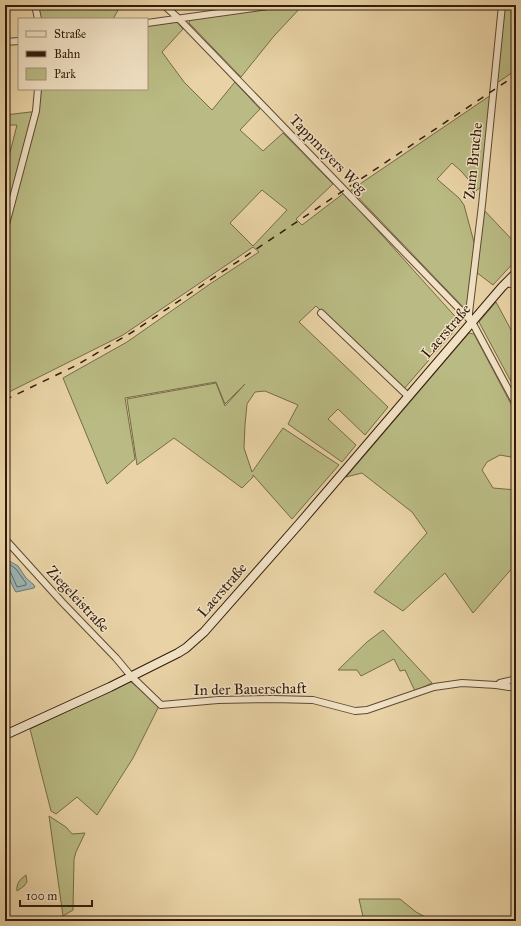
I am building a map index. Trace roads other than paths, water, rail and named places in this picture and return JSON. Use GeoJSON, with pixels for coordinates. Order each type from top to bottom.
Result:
{"type":"FeatureCollection","features":[{"type":"Feature","properties":{"kind":"main road","name":"Laerstraße"},"geometry":{"type":"LineString","coordinates":[[5,735],[131,676],[182,651],[191,644],[204,632],[300,523],[471,321],[516,273]]}},
{"type":"Feature","properties":{"kind":"street"},"geometry":{"type":"LineString","coordinates":[[35,5],[38,18]]}},
{"type":"Feature","properties":{"kind":"street","name":"Tappmeyers Weg"},"geometry":{"type":"LineString","coordinates":[[164,5],[471,321]]}},
{"type":"Feature","properties":{"kind":"street"},"geometry":{"type":"LineString","coordinates":[[148,23],[275,5]]}},
{"type":"Feature","properties":{"kind":"street","name":"Zum Bruche"},"geometry":{"type":"LineString","coordinates":[[471,321],[469,314],[482,205],[502,5]]}},
{"type":"Feature","properties":{"kind":"street"},"geometry":{"type":"LineString","coordinates":[[5,42],[18,41]]}},
{"type":"Feature","properties":{"kind":"street"},"geometry":{"type":"LineString","coordinates":[[5,228],[36,110],[38,90]]}},
{"type":"Feature","properties":{"kind":"street"},"geometry":{"type":"LineString","coordinates":[[506,283],[516,285]]}},
{"type":"Feature","properties":{"kind":"street"},"geometry":{"type":"LineString","coordinates":[[321,313],[408,396]]}},
{"type":"Feature","properties":{"kind":"street"},"geometry":{"type":"LineString","coordinates":[[471,321],[516,404]]}},
{"type":"Feature","properties":{"kind":"street","name":"Ziegeleistraße"},"geometry":{"type":"LineString","coordinates":[[5,539],[131,676]]}},
{"type":"Feature","properties":{"kind":"street","name":"In der Bauerschaft"},"geometry":{"type":"LineString","coordinates":[[131,676],[161,705],[218,700],[312,700],[356,711],[367,710],[434,687],[462,683],[516,688]]}},
{"type":"Feature","properties":{"kind":"street","name":"In der Bauerschaft"},"geometry":{"type":"LineString","coordinates":[[496,685],[516,679]]}},
{"type":"Feature","properties":{"kind":"water"},"geometry":{"type":"Polygon","coordinates":[[[5,556],[18,566],[26,578],[34,585],[34,588],[15,591],[5,570],[5,556]]]}},
{"type":"Feature","properties":{"kind":"railway"},"geometry":{"type":"LineString","coordinates":[[5,400],[77,365],[134,331],[516,75]]}}]}
